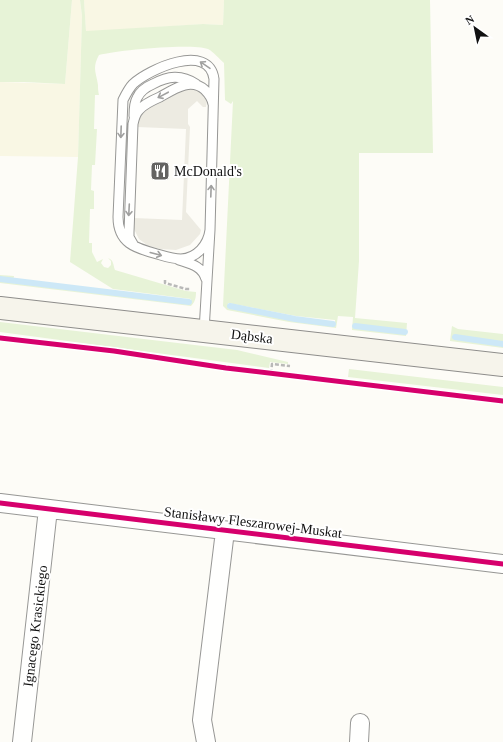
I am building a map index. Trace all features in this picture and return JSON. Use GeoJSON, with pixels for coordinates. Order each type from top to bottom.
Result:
{"type":"FeatureCollection","features":[{"type":"Feature","properties":{"kind":"street","name":"Dąbska"},"geometry":{"type":"LineString","coordinates":[[0,308],[503,365]]}},
{"type":"Feature","properties":{"kind":"street","name":"Stanisławy Fleszarowej-Muskat"},"geometry":{"type":"LineString","coordinates":[[0,503],[503,564]]}},
{"type":"Feature","properties":{"kind":"street","name":"Ignacego Krasickiego"},"geometry":{"type":"LineString","coordinates":[[22,742],[48,509]]}},
{"type":"Feature","properties":{"kind":"street"},"geometry":{"type":"LineString","coordinates":[[206,742],[202,720],[225,531]]}},
{"type":"Feature","properties":{"kind":"street"},"geometry":{"type":"LineString","coordinates":[[359,742],[360,723]]}},
{"type":"Feature","properties":{"kind":"lane"},"geometry":{"type":"LineString","coordinates":[[204,331],[210,230],[214,75],[207,65],[196,61],[177,62],[162,66],[135,82],[125,95],[122,109],[118,221],[120,232],[133,246],[197,266],[205,275],[206,285]]}},
{"type":"Feature","properties":{"kind":"lane"},"geometry":{"type":"LineString","coordinates":[[139,249],[132,243],[129,234],[134,105],[138,95],[145,88],[159,80],[172,77],[183,77],[202,88],[211,98],[213,109]]}},
{"type":"Feature","properties":{"kind":"lane"},"geometry":{"type":"LineString","coordinates":[[133,124],[134,118],[141,107],[178,87],[189,84],[202,88]]}},
{"type":"Feature","properties":{"kind":"lane"},"geometry":{"type":"LineString","coordinates":[[171,258],[189,258],[197,253],[207,240],[210,230]]}},
{"type":"Feature","properties":{"kind":"path"},"geometry":{"type":"LineString","coordinates":[[165,280],[166,283],[186,289],[196,289]]}},
{"type":"Feature","properties":{"kind":"path"},"geometry":{"type":"LineString","coordinates":[[271,373],[272,364],[290,366]]}},
{"type":"Feature","properties":{"kind":"shaded area"},"geometry":{"type":"Polygon","coordinates":[[[72,0],[80,0],[82,16],[78,157],[0,156],[0,82],[65,84],[72,0]]]}},
{"type":"Feature","properties":{"kind":"shaded area"},"geometry":{"type":"Polygon","coordinates":[[[84,0],[224,0],[223,25],[203,24],[86,32],[84,0]]]}},
{"type":"Feature","properties":{"kind":"shaded area"},"geometry":{"type":"Polygon","coordinates":[[[183,90],[198,90],[207,101],[206,107],[203,107],[197,101],[188,109],[188,124],[190,127],[186,212],[201,230],[200,234],[190,245],[176,250],[160,249],[147,245],[139,239],[134,229],[134,218],[182,220],[186,129],[137,127],[137,121],[142,112],[145,110],[183,90]]]}},
{"type":"Feature","properties":{"kind":"green space"},"geometry":{"type":"Polygon","coordinates":[[[0,0],[72,0],[65,84],[0,82],[0,0]]]}},
{"type":"Feature","properties":{"kind":"green space"},"geometry":{"type":"Polygon","coordinates":[[[80,0],[84,0],[86,31],[203,24],[223,25],[224,0],[430,0],[433,153],[359,153],[359,261],[355,318],[407,323],[406,336],[352,330],[353,317],[338,316],[336,328],[289,322],[227,310],[223,306],[233,101],[231,104],[225,100],[224,63],[210,50],[199,47],[154,48],[99,55],[95,67],[99,95],[95,95],[94,129],[97,129],[95,165],[92,165],[91,190],[94,191],[94,209],[90,209],[89,243],[92,243],[92,252],[97,262],[103,259],[101,263],[104,267],[108,268],[111,265],[111,261],[108,258],[112,261],[115,270],[186,291],[196,292],[195,300],[191,306],[0,283],[0,275],[14,276],[13,283],[190,304],[191,299],[113,289],[70,262],[78,157],[82,16],[80,0]],[[228,303],[228,308],[295,321],[335,326],[335,320],[296,316],[228,303]]]}},
{"type":"Feature","properties":{"kind":"green space"},"geometry":{"type":"Polygon","coordinates":[[[0,322],[237,350],[288,362],[288,364],[270,362],[269,368],[0,332],[0,322]]]}},
{"type":"Feature","properties":{"kind":"green space"},"geometry":{"type":"Polygon","coordinates":[[[452,326],[458,329],[503,334],[503,348],[450,341],[452,326]]]}},
{"type":"Feature","properties":{"kind":"green space"},"geometry":{"type":"Polygon","coordinates":[[[349,369],[503,387],[503,395],[348,377],[349,369]]]}},
{"type":"Feature","properties":{"kind":"waterway"},"geometry":{"type":"LineString","coordinates":[[0,279],[189,302]]}},
{"type":"Feature","properties":{"kind":"waterway"},"geometry":{"type":"LineString","coordinates":[[230,306],[295,319],[333,324]]}},
{"type":"Feature","properties":{"kind":"waterway"},"geometry":{"type":"LineString","coordinates":[[355,326],[405,332]]}},
{"type":"Feature","properties":{"kind":"waterway"},"geometry":{"type":"LineString","coordinates":[[455,337],[503,344]]}},
{"type":"Feature","properties":{"kind":"cycle path"},"geometry":{"type":"LineString","coordinates":[[0,338],[114,351],[226,368],[503,401]]}},
{"type":"Feature","properties":{"kind":"cycle path"},"geometry":{"type":"LineString","coordinates":[[0,503],[503,564]]}},
{"type":"Feature","properties":{"kind":"place","name":"McDonald's"},"geometry":{"type":"Point","coordinates":[160,171]}}]}
